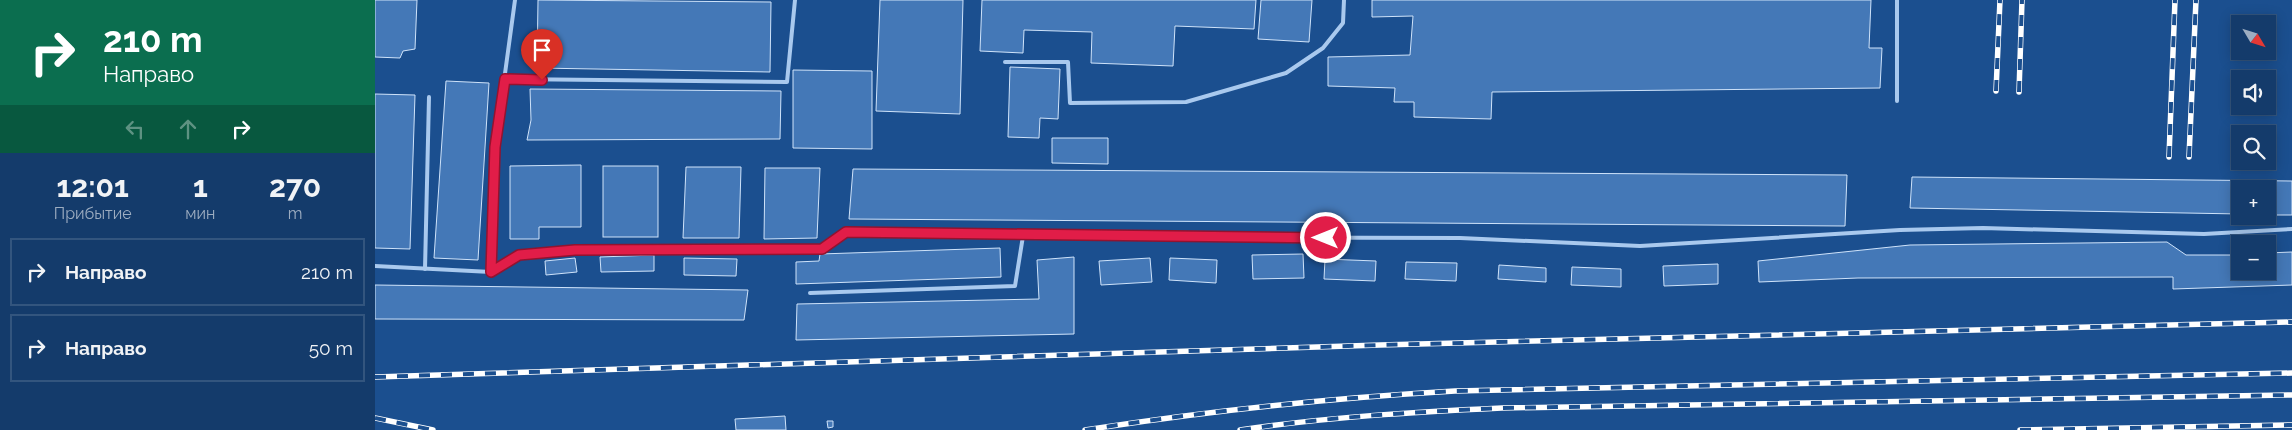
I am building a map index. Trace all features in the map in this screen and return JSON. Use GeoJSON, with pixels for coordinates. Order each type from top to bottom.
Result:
{"type":"FeatureCollection","features":[{"type":"Feature","properties":{"kind":"lane"},"geometry":{"type":"LineString","coordinates":[[491,272],[495,147],[515,0]]}},
{"type":"Feature","properties":{"kind":"lane"},"geometry":{"type":"LineString","coordinates":[[505,79],[787,82],[795,0]]}},
{"type":"Feature","properties":{"kind":"lane"},"geometry":{"type":"LineString","coordinates":[[1005,62],[1068,62],[1070,103],[1186,102],[1286,72],[1323,48],[1343,23],[1344,0]]}},
{"type":"Feature","properties":{"kind":"lane"},"geometry":{"type":"LineString","coordinates":[[1897,0],[1897,101]]}},
{"type":"Feature","properties":{"kind":"lane"},"geometry":{"type":"LineString","coordinates":[[425,269],[429,97]]}},
{"type":"Feature","properties":{"kind":"lane"},"geometry":{"type":"LineString","coordinates":[[375,266],[491,272],[519,255],[575,250],[822,249],[846,232],[1023,236],[1460,238],[1640,246],[1900,230],[1992,228],[2205,234],[2292,228]]}},
{"type":"Feature","properties":{"kind":"lane"},"geometry":{"type":"LineString","coordinates":[[810,293],[1015,286],[1023,236]]}},
{"type":"Feature","properties":{"kind":"building"},"geometry":{"type":"Polygon","coordinates":[[[375,0],[417,0],[415,49],[403,51],[400,58],[375,57],[375,0]]]}},
{"type":"Feature","properties":{"kind":"building"},"geometry":{"type":"Polygon","coordinates":[[[538,0],[771,2],[770,72],[537,68],[538,0]]]}},
{"type":"Feature","properties":{"kind":"building"},"geometry":{"type":"Polygon","coordinates":[[[880,0],[963,0],[960,114],[876,111],[880,0]]]}},
{"type":"Feature","properties":{"kind":"building"},"geometry":{"type":"Polygon","coordinates":[[[982,0],[1256,0],[1254,29],[1175,26],[1173,66],[1091,63],[1092,32],[1024,30],[1023,53],[980,51],[982,0]]]}},
{"type":"Feature","properties":{"kind":"building"},"geometry":{"type":"Polygon","coordinates":[[[1261,0],[1312,0],[1309,42],[1258,39],[1261,0]]]}},
{"type":"Feature","properties":{"kind":"building"},"geometry":{"type":"Polygon","coordinates":[[[1372,0],[1871,0],[1869,48],[1882,48],[1880,88],[1492,92],[1491,119],[1414,117],[1414,102],[1394,102],[1395,88],[1328,86],[1328,57],[1410,55],[1413,16],[1372,17],[1372,0]]]}},
{"type":"Feature","properties":{"kind":"building"},"geometry":{"type":"Polygon","coordinates":[[[1010,67],[1060,69],[1058,119],[1040,118],[1039,138],[1008,137],[1010,67]]]}},
{"type":"Feature","properties":{"kind":"building"},"geometry":{"type":"Polygon","coordinates":[[[793,70],[872,71],[872,149],[793,148],[793,70]]]}},
{"type":"Feature","properties":{"kind":"building"},"geometry":{"type":"Polygon","coordinates":[[[446,81],[489,83],[478,260],[434,258],[446,81]]]}},
{"type":"Feature","properties":{"kind":"building"},"geometry":{"type":"Polygon","coordinates":[[[530,89],[781,91],[780,139],[527,140],[531,120],[530,89]]]}},
{"type":"Feature","properties":{"kind":"building"},"geometry":{"type":"Polygon","coordinates":[[[375,94],[415,95],[410,249],[375,248],[375,94]]]}},
{"type":"Feature","properties":{"kind":"building"},"geometry":{"type":"Polygon","coordinates":[[[1052,138],[1108,138],[1108,164],[1052,163],[1052,138]]]}},
{"type":"Feature","properties":{"kind":"building"},"geometry":{"type":"Polygon","coordinates":[[[581,165],[581,227],[539,227],[539,239],[510,239],[510,166],[581,165]]]}},
{"type":"Feature","properties":{"kind":"building"},"geometry":{"type":"Polygon","coordinates":[[[603,166],[658,166],[658,237],[603,237],[603,166]]]}},
{"type":"Feature","properties":{"kind":"building"},"geometry":{"type":"Polygon","coordinates":[[[686,167],[741,167],[739,238],[683,238],[686,167]]]}},
{"type":"Feature","properties":{"kind":"building"},"geometry":{"type":"Polygon","coordinates":[[[765,168],[820,168],[817,238],[764,239],[765,168]]]}},
{"type":"Feature","properties":{"kind":"building"},"geometry":{"type":"Polygon","coordinates":[[[853,169],[1847,175],[1845,226],[849,219],[853,169]]]}},
{"type":"Feature","properties":{"kind":"building"},"geometry":{"type":"Polygon","coordinates":[[[1912,177],[2231,180],[2231,214],[1910,208],[1912,177]]]}},
{"type":"Feature","properties":{"kind":"building"},"geometry":{"type":"Polygon","coordinates":[[[2276,181],[2292,181],[2292,215],[2276,215],[2276,181]]]}},
{"type":"Feature","properties":{"kind":"building"},"geometry":{"type":"Polygon","coordinates":[[[2167,242],[2186,255],[2231,255],[2231,280],[2276,280],[2276,253],[2292,252],[2292,285],[2173,289],[2173,277],[1858,278],[1759,282],[1758,261],[1910,245],[2167,242]]]}},
{"type":"Feature","properties":{"kind":"building"},"geometry":{"type":"Polygon","coordinates":[[[1000,248],[1001,277],[796,284],[796,262],[819,261],[820,254],[1000,248]]]}},
{"type":"Feature","properties":{"kind":"building"},"geometry":{"type":"Polygon","coordinates":[[[1303,254],[1304,278],[1253,279],[1252,255],[1303,254]]]}},
{"type":"Feature","properties":{"kind":"building"},"geometry":{"type":"Polygon","coordinates":[[[654,255],[654,271],[601,272],[600,257],[654,255]]]}},
{"type":"Feature","properties":{"kind":"building"},"geometry":{"type":"Polygon","coordinates":[[[1074,257],[1074,334],[796,340],[797,304],[1039,299],[1037,260],[1074,257]]]}},
{"type":"Feature","properties":{"kind":"building"},"geometry":{"type":"Polygon","coordinates":[[[575,258],[577,272],[546,275],[545,261],[575,258]]]}},
{"type":"Feature","properties":{"kind":"building"},"geometry":{"type":"Polygon","coordinates":[[[684,258],[737,259],[736,276],[684,275],[684,258]]]}},
{"type":"Feature","properties":{"kind":"building"},"geometry":{"type":"Polygon","coordinates":[[[1150,258],[1152,282],[1101,285],[1099,261],[1150,258]]]}},
{"type":"Feature","properties":{"kind":"building"},"geometry":{"type":"Polygon","coordinates":[[[1170,258],[1217,260],[1216,283],[1169,280],[1170,258]]]}},
{"type":"Feature","properties":{"kind":"building"},"geometry":{"type":"Polygon","coordinates":[[[1325,259],[1376,261],[1375,281],[1324,279],[1325,259]]]}},
{"type":"Feature","properties":{"kind":"building"},"geometry":{"type":"Polygon","coordinates":[[[1406,262],[1457,263],[1456,281],[1405,279],[1406,262]]]}},
{"type":"Feature","properties":{"kind":"building"},"geometry":{"type":"Polygon","coordinates":[[[1718,264],[1718,284],[1664,286],[1663,266],[1718,264]]]}},
{"type":"Feature","properties":{"kind":"building"},"geometry":{"type":"Polygon","coordinates":[[[1499,265],[1546,268],[1546,282],[1498,279],[1499,265]]]}},
{"type":"Feature","properties":{"kind":"building"},"geometry":{"type":"Polygon","coordinates":[[[1572,267],[1621,269],[1621,287],[1571,285],[1572,267]]]}},
{"type":"Feature","properties":{"kind":"building"},"geometry":{"type":"Polygon","coordinates":[[[375,285],[748,290],[744,320],[375,319],[375,285]]]}},
{"type":"Feature","properties":{"kind":"building"},"geometry":{"type":"Polygon","coordinates":[[[785,416],[786,430],[736,430],[735,419],[785,416]]]}},
{"type":"Feature","properties":{"kind":"building"},"geometry":{"type":"Polygon","coordinates":[[[827,421],[833,421],[833,427],[828,428],[827,421]]]}},
{"type":"Feature","properties":{"kind":"railway"},"geometry":{"type":"LineString","coordinates":[[1996,91],[2000,0]]}},
{"type":"Feature","properties":{"kind":"railway"},"geometry":{"type":"LineString","coordinates":[[2019,92],[2022,0]]}},
{"type":"Feature","properties":{"kind":"railway"},"geometry":{"type":"LineString","coordinates":[[2169,157],[2175,0]]}},
{"type":"Feature","properties":{"kind":"railway"},"geometry":{"type":"LineString","coordinates":[[2189,157],[2196,0]]}},
{"type":"Feature","properties":{"kind":"railway"},"geometry":{"type":"LineString","coordinates":[[375,377],[1380,345],[2292,322]]}},
{"type":"Feature","properties":{"kind":"railway"},"geometry":{"type":"LineString","coordinates":[[1085,430],[1269,406],[1455,391],[2292,373]]}},
{"type":"Feature","properties":{"kind":"railway"},"geometry":{"type":"LineString","coordinates":[[1240,430],[1371,416],[1502,408],[2292,395]]}},
{"type":"Feature","properties":{"kind":"railway"},"geometry":{"type":"LineString","coordinates":[[375,418],[433,430]]}},
{"type":"Feature","properties":{"kind":"railway"},"geometry":{"type":"LineString","coordinates":[[2020,430],[2292,425]]}},
{"type":"Feature","properties":{"kind":"route"},"geometry":{"type":"LineString","coordinates":[[542,80],[505,79],[495,147],[491,272],[519,255],[575,250],[822,249],[846,232],[1326,238]]}}]}
